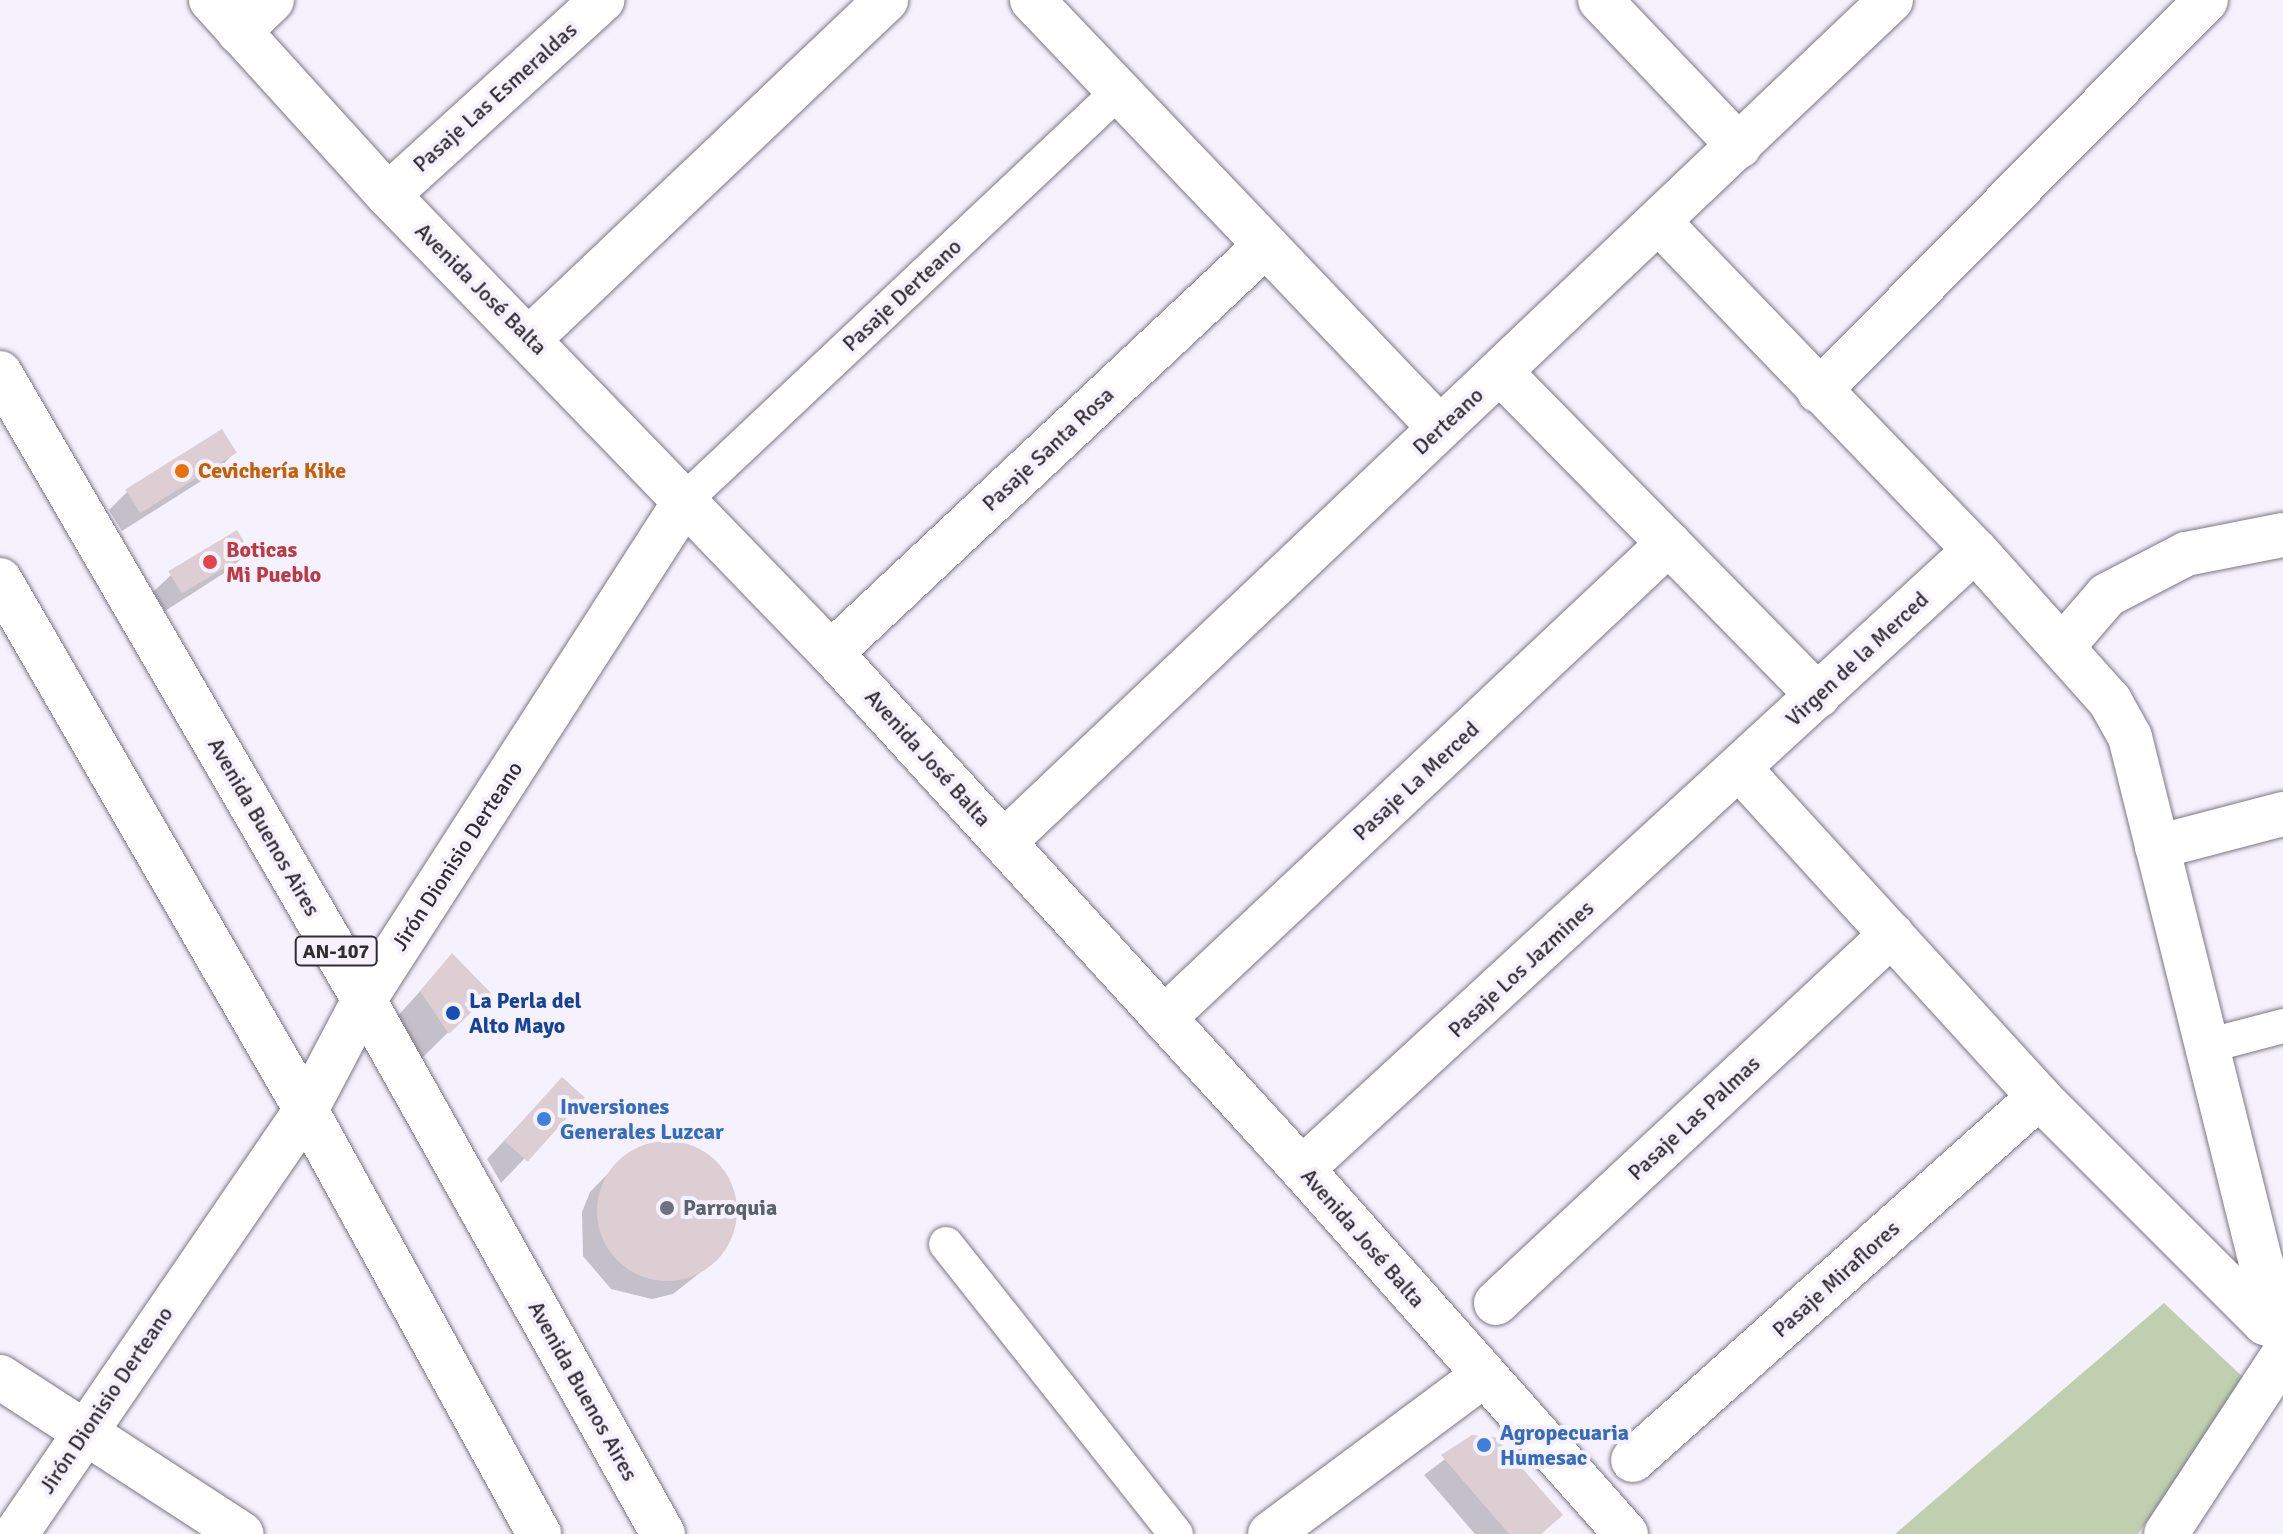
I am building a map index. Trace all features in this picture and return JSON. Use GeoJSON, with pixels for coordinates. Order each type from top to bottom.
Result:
{"type":"FeatureCollection","features":[{"type":"Feature","properties":{"kind":"street"},"geometry":{"type":"LineString","coordinates":[[225,16],[272,0]]}},
{"type":"Feature","properties":{"kind":"street","name":"Pasaje Las Esmeraldas"},"geometry":{"type":"LineString","coordinates":[[388,195],[602,0]]}},
{"type":"Feature","properties":{"kind":"street"},"geometry":{"type":"LineString","coordinates":[[530,338],[886,0]]}},
{"type":"Feature","properties":{"kind":"street"},"geometry":{"type":"LineString","coordinates":[[1032,0],[1440,428]]}},
{"type":"Feature","properties":{"kind":"street"},"geometry":{"type":"LineString","coordinates":[[1600,0],[1739,146]]}},
{"type":"Feature","properties":{"kind":"street","name":"Derteano"},"geometry":{"type":"LineString","coordinates":[[1004,842],[1891,0]]}},
{"type":"Feature","properties":{"kind":"street"},"geometry":{"type":"LineString","coordinates":[[1819,391],[2206,0]]}},
{"type":"Feature","properties":{"kind":"street","name":"Avenida José Balta"},"geometry":{"type":"LineString","coordinates":[[225,16],[388,195],[687,498],[831,653],[1302,1169],[1626,1534]]}},
{"type":"Feature","properties":{"kind":"street","name":"Pasaje Derteano"},"geometry":{"type":"LineString","coordinates":[[687,498],[1118,92]]}},
{"type":"Feature","properties":{"kind":"street"},"geometry":{"type":"LineString","coordinates":[[1659,222],[1975,550],[2110,701],[2130,737],[2207,1046],[2272,1260],[2283,1316]]}},
{"type":"Feature","properties":{"kind":"street","name":"Pasaje Santa Rosa"},"geometry":{"type":"LineString","coordinates":[[831,653],[1266,245]]}},
{"type":"Feature","properties":{"kind":"street"},"geometry":{"type":"LineString","coordinates":[[1500,372],[1818,696]]}},
{"type":"Feature","properties":{"kind":"street","name":"Avenida Buenos Aires"},"geometry":{"type":"LineString","coordinates":[[0,373],[364,1000],[663,1534]]}},
{"type":"Feature","properties":{"kind":"street","name":"Jirón Dionisio Derteano"},"geometry":{"type":"LineString","coordinates":[[16,1534],[306,1110],[364,1000],[687,498]]}},
{"type":"Feature","properties":{"kind":"street"},"geometry":{"type":"LineString","coordinates":[[2063,646],[2107,595],[2186,554],[2283,535]]}},
{"type":"Feature","properties":{"kind":"street","name":"Pasaje La Merced"},"geometry":{"type":"LineString","coordinates":[[1164,1018],[1669,543]]}},
{"type":"Feature","properties":{"kind":"street","name":"Virgen de la Merced"},"geometry":{"type":"LineString","coordinates":[[1739,768],[1975,550]]}},
{"type":"Feature","properties":{"kind":"street"},"geometry":{"type":"LineString","coordinates":[[0,580],[306,1110],[539,1534]]}},
{"type":"Feature","properties":{"kind":"street"},"geometry":{"type":"LineString","coordinates":[[1739,768],[2039,1097],[2265,1323],[2283,1330]]}},
{"type":"Feature","properties":{"kind":"street","name":"Pasaje Los Jazmines"},"geometry":{"type":"LineString","coordinates":[[1302,1169],[1739,768]]}},
{"type":"Feature","properties":{"kind":"street"},"geometry":{"type":"LineString","coordinates":[[2157,847],[2283,814]]}},
{"type":"Feature","properties":{"kind":"street","name":"Pasaje Las Palmas"},"geometry":{"type":"LineString","coordinates":[[1496,1303],[1892,934]]}},
{"type":"Feature","properties":{"kind":"street"},"geometry":{"type":"LineString","coordinates":[[2207,1046],[2283,1026]]}},
{"type":"Feature","properties":{"kind":"street","name":"Pasaje Miraflores"},"geometry":{"type":"LineString","coordinates":[[1633,1460],[2039,1097]]}},
{"type":"Feature","properties":{"kind":"street"},"geometry":{"type":"LineString","coordinates":[[946,1244],[1176,1534]]}},
{"type":"Feature","properties":{"kind":"street"},"geometry":{"type":"LineString","coordinates":[[2166,1534],[2283,1355]]}},
{"type":"Feature","properties":{"kind":"street"},"geometry":{"type":"LineString","coordinates":[[1270,1534],[1484,1375]]}},
{"type":"Feature","properties":{"kind":"street"},"geometry":{"type":"LineString","coordinates":[[0,1377],[242,1534]]}},
{"type":"Feature","properties":{"kind":"green space"},"geometry":{"type":"Polygon","coordinates":[[[2164,1303],[2246,1380],[2138,1534],[1895,1534],[2164,1303]]]}},
{"type":"Feature","properties":{"kind":"building","name":"Cevichería Kike"},"geometry":{"type":"Polygon","coordinates":[[[222,429],[237,453],[140,513],[125,489],[222,429]]]}},
{"type":"Feature","properties":{"kind":"building","name":"Boticas Mi Pueblo"},"geometry":{"type":"Polygon","coordinates":[[[237,530],[250,552],[182,593],[168,571],[237,530]]]}},
{"type":"Feature","properties":{"kind":"building","name":"La Perla del Alto Mayo"},"geometry":{"type":"Polygon","coordinates":[[[452,953],[491,993],[449,1034],[420,991],[452,953]]]}},
{"type":"Feature","properties":{"kind":"building","name":"Inversiones Generales Luzcar"},"geometry":{"type":"Polygon","coordinates":[[[562,1077],[585,1098],[527,1162],[504,1141],[562,1077]]]}},
{"type":"Feature","properties":{"kind":"building","name":"Parroquia"},"geometry":{"type":"Polygon","coordinates":[[[667,1141],[694,1146],[717,1161],[732,1184],[737,1211],[732,1238],[717,1261],[694,1276],[667,1281],[640,1276],[617,1261],[602,1238],[597,1211],[602,1184],[617,1161],[640,1146],[667,1141]]]}},
{"type":"Feature","properties":{"kind":"building"},"geometry":{"type":"Polygon","coordinates":[[[1472,1435],[1495,1437],[1563,1515],[1541,1534],[1509,1534],[1441,1455],[1472,1435]]]}},
{"type":"Feature","properties":{"kind":"place","name":"Cevichería Kike"},"geometry":{"type":"Point","coordinates":[182,471]}},
{"type":"Feature","properties":{"kind":"place","name":"Boticas Mi Pueblo"},"geometry":{"type":"Point","coordinates":[210,562]}},
{"type":"Feature","properties":{"kind":"place","name":"La Perla del Alto Mayo"},"geometry":{"type":"Point","coordinates":[453,1013]}},
{"type":"Feature","properties":{"kind":"place","name":"Inversiones Generales Luzcar"},"geometry":{"type":"Point","coordinates":[544,1119]}},
{"type":"Feature","properties":{"kind":"place","name":"Parroquia"},"geometry":{"type":"Point","coordinates":[667,1208]}},
{"type":"Feature","properties":{"kind":"place","name":"Agropecuaria Humesac"},"geometry":{"type":"Point","coordinates":[1484,1445]}}]}
